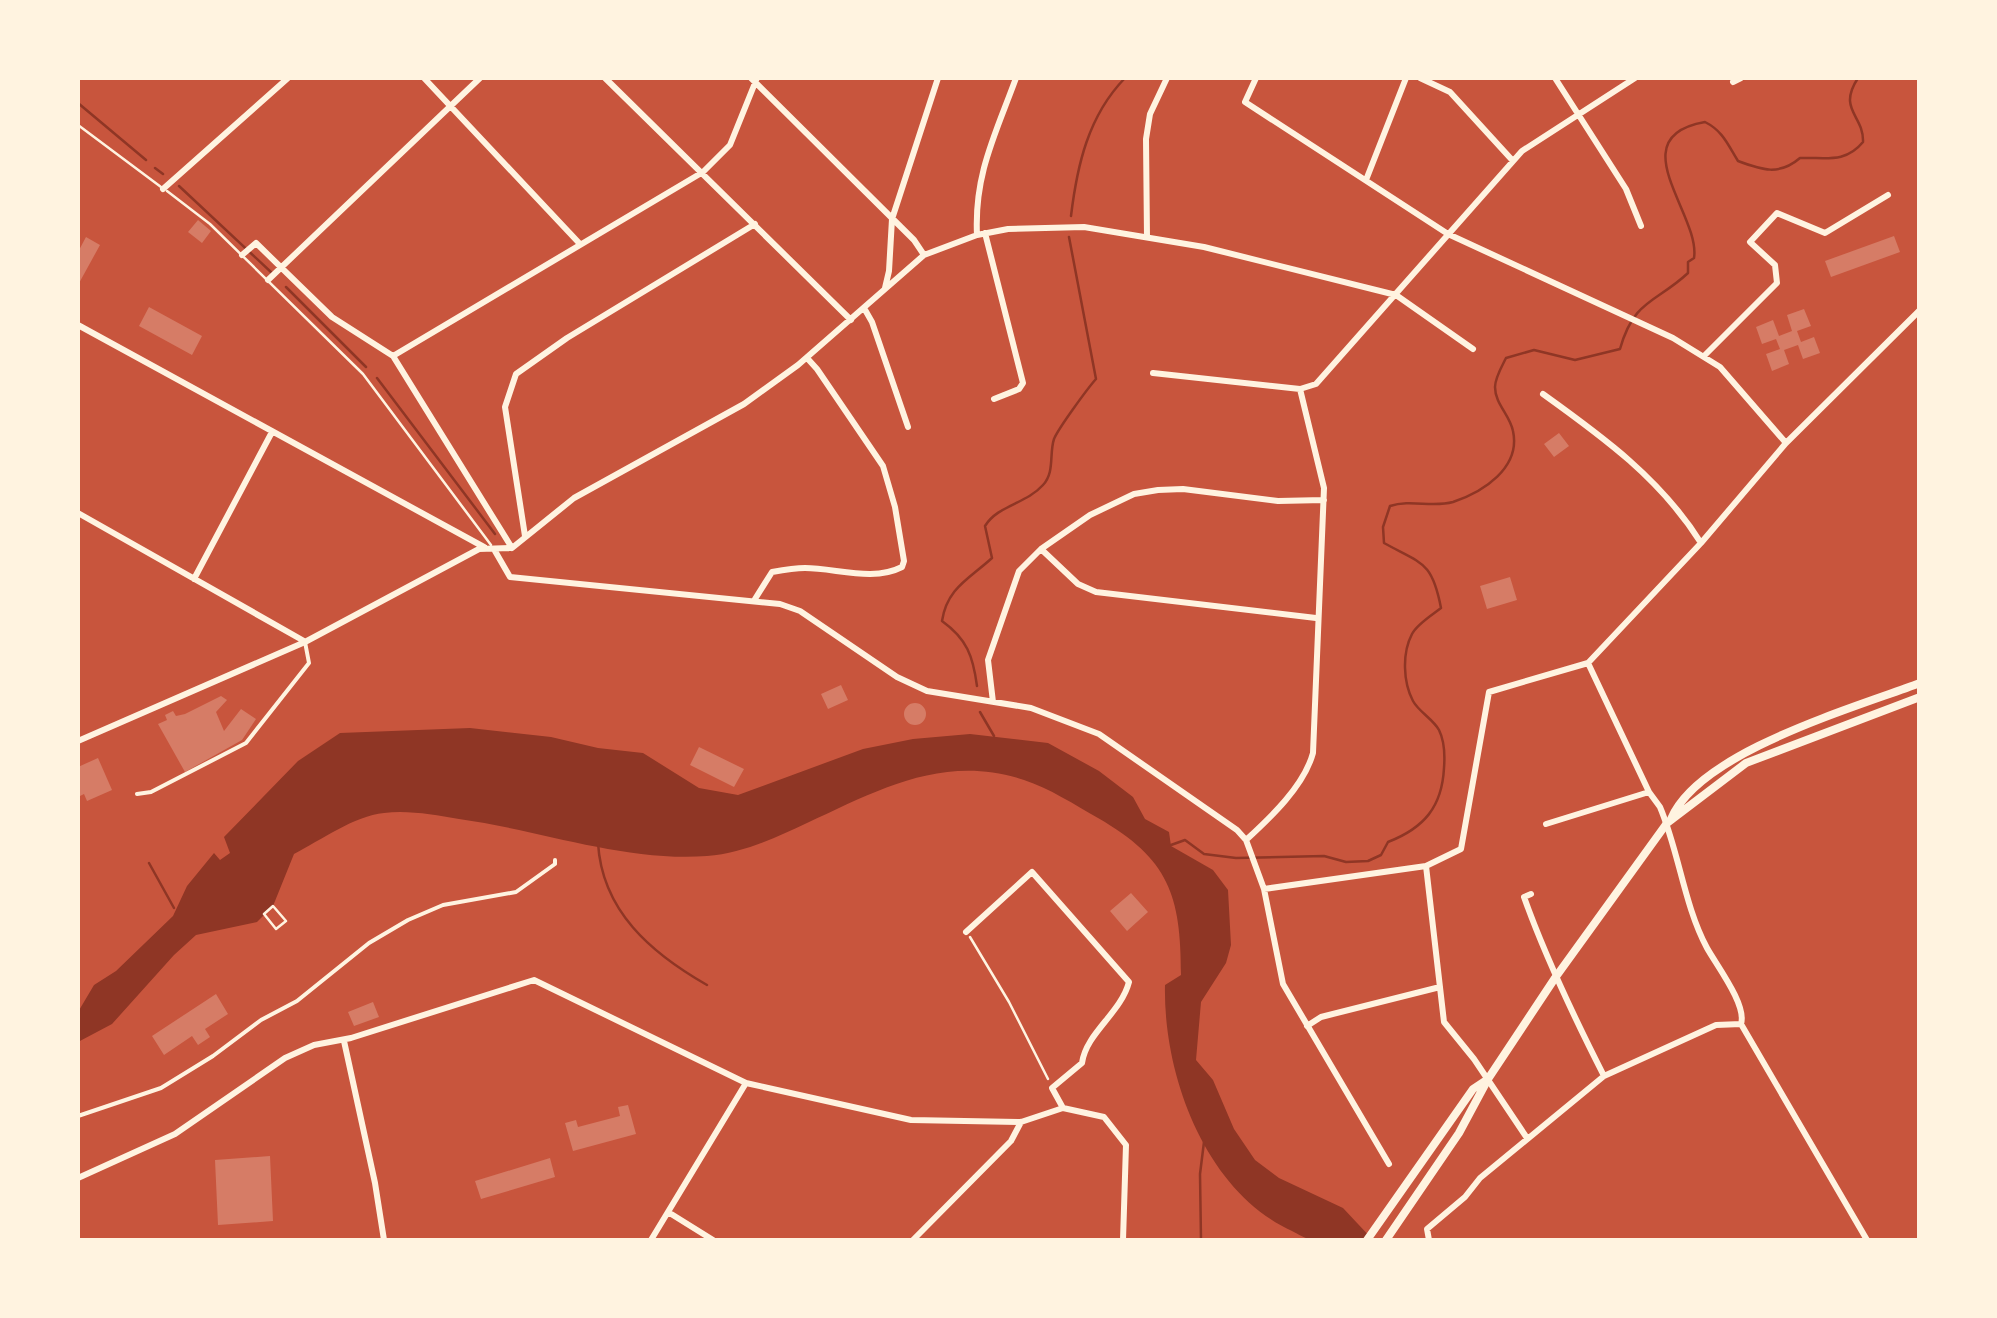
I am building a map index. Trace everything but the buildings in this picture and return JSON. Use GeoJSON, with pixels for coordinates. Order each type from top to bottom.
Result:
{"type":"FeatureCollection","features":[{"type":"Feature","properties":{"kind":"street"},"geometry":{"type":"LineString","coordinates":[[164,188],[288,78]]}},
{"type":"Feature","properties":{"kind":"street"},"geometry":{"type":"LineString","coordinates":[[424,78],[580,244]]}},
{"type":"Feature","properties":{"kind":"street"},"geometry":{"type":"LineString","coordinates":[[268,280],[480,78]]}},
{"type":"Feature","properties":{"kind":"street"},"geometry":{"type":"LineString","coordinates":[[605,78],[851,320]]}},
{"type":"Feature","properties":{"kind":"street"},"geometry":{"type":"LineString","coordinates":[[884,289],[889,272],[892,219],[938,78]]}},
{"type":"Feature","properties":{"kind":"street"},"geometry":{"type":"LineString","coordinates":[[994,399],[1019,390],[1023,383],[981,234],[976,200],[981,171],[1016,78]]}},
{"type":"Feature","properties":{"kind":"street"},"geometry":{"type":"LineString","coordinates":[[1147,237],[1146,139],[1150,114],[1167,78]]}},
{"type":"Feature","properties":{"kind":"street"},"geometry":{"type":"LineString","coordinates":[[1256,78],[1245,102],[1448,234],[1704,356],[1720,367],[1786,443]]}},
{"type":"Feature","properties":{"kind":"street"},"geometry":{"type":"LineString","coordinates":[[1366,180],[1406,78]]}},
{"type":"Feature","properties":{"kind":"street"},"geometry":{"type":"LineString","coordinates":[[1420,78],[1450,92],[1512,162]]}},
{"type":"Feature","properties":{"kind":"street"},"geometry":{"type":"LineString","coordinates":[[1555,78],[1626,189],[1641,226]]}},
{"type":"Feature","properties":{"kind":"street"},"geometry":{"type":"LineString","coordinates":[[1153,373],[1300,389],[1316,384],[1522,151],[1635,78]]}},
{"type":"Feature","properties":{"kind":"street"},"geometry":{"type":"LineString","coordinates":[[392,356],[703,172],[730,145],[754,79],[924,255]]}},
{"type":"Feature","properties":{"kind":"street"},"geometry":{"type":"LineString","coordinates":[[1704,356],[1777,283],[1775,265],[1750,242],[1777,213],[1826,233],[1888,195]]}},
{"type":"Feature","properties":{"kind":"street"},"geometry":{"type":"LineString","coordinates":[[526,536],[505,407],[516,374],[755,224]]}},
{"type":"Feature","properties":{"kind":"street"},"geometry":{"type":"LineString","coordinates":[[78,741],[305,642],[479,549],[512,548],[574,498],[744,404],[806,358],[924,255],[981,234],[1008,229],[1084,227],[1204,247],[1396,295],[1474,349]]}},
{"type":"Feature","properties":{"kind":"street"},"geometry":{"type":"LineString","coordinates":[[246,251],[256,243],[332,318],[392,356],[512,548]]}},
{"type":"Feature","properties":{"kind":"street"},"geometry":{"type":"LineString","coordinates":[[864,308],[908,428]]}},
{"type":"Feature","properties":{"kind":"street"},"geometry":{"type":"LineString","coordinates":[[1264,889],[1426,866],[1461,849],[1489,692],[1588,663],[1701,543],[1786,443],[1920,310]]}},
{"type":"Feature","properties":{"kind":"street"},"geometry":{"type":"LineString","coordinates":[[78,324],[476,544],[495,550],[510,578],[754,599],[800,612],[897,677],[926,691],[1030,708],[1099,734],[1248,843],[1264,889],[1283,984],[1388,1164]]}},
{"type":"Feature","properties":{"kind":"street"},"geometry":{"type":"LineString","coordinates":[[754,599],[772,572],[806,568],[846,573],[890,572],[902,567],[904,561],[899,522],[883,466],[806,358]]}},
{"type":"Feature","properties":{"kind":"street"},"geometry":{"type":"LineString","coordinates":[[1248,843],[1310,765],[1324,500],[1300,389]]}},
{"type":"Feature","properties":{"kind":"street"},"geometry":{"type":"LineString","coordinates":[[1543,394],[1613,444],[1648,477],[1671,499],[1701,543]]}},
{"type":"Feature","properties":{"kind":"street"},"geometry":{"type":"LineString","coordinates":[[194,579],[272,432]]}},
{"type":"Feature","properties":{"kind":"street"},"geometry":{"type":"LineString","coordinates":[[990,702],[988,660],[1019,571],[1041,549],[1112,502],[1158,490],[1183,489],[1278,501],[1324,500]]}},
{"type":"Feature","properties":{"kind":"street"},"geometry":{"type":"LineString","coordinates":[[78,512],[305,642],[309,663],[246,743],[150,792],[138,794]]}},
{"type":"Feature","properties":{"kind":"street"},"geometry":{"type":"LineString","coordinates":[[1041,549],[1078,584],[1096,592],[1316,618]]}},
{"type":"Feature","properties":{"kind":"street"},"geometry":{"type":"LineString","coordinates":[[1588,663],[1649,792],[1669,821],[1704,942],[1740,1005],[1744,1016],[1741,1024]]}},
{"type":"Feature","properties":{"kind":"street"},"geometry":{"type":"LineString","coordinates":[[1386,1240],[1422,1190],[1555,978],[1677,805],[1740,754],[1920,683]]}},
{"type":"Feature","properties":{"kind":"street"},"geometry":{"type":"LineString","coordinates":[[1669,821],[1746,762],[1920,696]]}},
{"type":"Feature","properties":{"kind":"street"},"geometry":{"type":"LineString","coordinates":[[1546,824],[1649,792]]}},
{"type":"Feature","properties":{"kind":"street"},"geometry":{"type":"LineString","coordinates":[[78,1116],[161,1088],[260,1020],[296,1001],[370,943],[408,920],[443,905],[521,890],[555,860]]}},
{"type":"Feature","properties":{"kind":"street"},"geometry":{"type":"LineString","coordinates":[[1426,866],[1444,1022],[1526,1138]]}},
{"type":"Feature","properties":{"kind":"street"},"geometry":{"type":"LineString","coordinates":[[966,932],[1032,872],[1129,982],[1125,998],[1084,1052],[1082,1064],[1052,1088],[1063,1108]]}},
{"type":"Feature","properties":{"kind":"street"},"geometry":{"type":"LineString","coordinates":[[1531,894],[1524,897],[1555,978],[1604,1076]]}},
{"type":"Feature","properties":{"kind":"street"},"geometry":{"type":"LineString","coordinates":[[78,1178],[175,1134],[286,1058],[314,1044],[344,1040],[534,980],[746,1082],[911,1120],[1021,1122],[1063,1108],[1104,1117],[1126,1145],[1123,1240]]}},
{"type":"Feature","properties":{"kind":"street"},"geometry":{"type":"LineString","coordinates":[[1307,1026],[1321,1017],[1440,987]]}},
{"type":"Feature","properties":{"kind":"street"},"geometry":{"type":"LineString","coordinates":[[1429,1240],[1426,1228],[1465,1198],[1480,1178],[1526,1138],[1604,1076],[1716,1025],[1741,1024]]}},
{"type":"Feature","properties":{"kind":"street"},"geometry":{"type":"LineString","coordinates":[[1741,1024],[1868,1240]]}},
{"type":"Feature","properties":{"kind":"street"},"geometry":{"type":"LineString","coordinates":[[344,1040],[384,1240]]}},
{"type":"Feature","properties":{"kind":"street"},"geometry":{"type":"LineString","coordinates":[[1367,1240],[1473,1089],[1488,1080]]}},
{"type":"Feature","properties":{"kind":"street"},"geometry":{"type":"LineString","coordinates":[[651,1240],[746,1082]]}},
{"type":"Feature","properties":{"kind":"street"},"geometry":{"type":"LineString","coordinates":[[914,1240],[1011,1141],[1021,1122]]}},
{"type":"Feature","properties":{"kind":"street"},"geometry":{"type":"LineString","coordinates":[[668,1212],[712,1240]]}},
{"type":"Feature","properties":{"kind":"lane"},"geometry":{"type":"LineString","coordinates":[[78,126],[246,251],[268,280],[362,374],[495,550]]}},
{"type":"Feature","properties":{"kind":"path"},"geometry":{"type":"LineString","coordinates":[[274,906],[286,921],[276,929],[264,914],[274,906]]}},
{"type":"Feature","properties":{"kind":"path"},"geometry":{"type":"LineString","coordinates":[[966,932],[1009,1002],[1052,1088]]}},
{"type":"Feature","properties":{"kind":"shaded area"},"geometry":{"type":"Polygon","coordinates":[[[470,728],[643,753],[699,788],[738,795],[863,749],[970,734],[1048,743],[1099,771],[1133,797],[1145,819],[1169,832],[1171,846],[1213,870],[1228,890],[1231,945],[1226,963],[1201,1002],[1196,1060],[1213,1080],[1234,1129],[1255,1160],[1279,1178],[1343,1208],[1373,1240],[1307,1239],[1261,1213],[1235,1188],[1195,1127],[1172,1056],[1165,985],[1181,975],[1178,922],[1166,882],[1141,849],[1122,833],[1043,787],[995,773],[966,771],[912,779],[758,844],[707,856],[613,850],[421,813],[373,815],[294,854],[273,906],[257,922],[196,935],[112,1024],[78,1042],[78,1012],[94,985],[116,971],[173,916],[187,886],[214,853],[220,860],[230,853],[224,837],[298,761],[340,733],[470,728]]]}},
{"type":"Feature","properties":{"kind":"waterway"},"geometry":{"type":"LineString","coordinates":[[1071,216],[1086,142],[1102,109],[1125,78]]}},
{"type":"Feature","properties":{"kind":"waterway"},"geometry":{"type":"LineString","coordinates":[[1171,845],[1185,840],[1204,854],[1236,858],[1324,856],[1346,862],[1368,861],[1381,855],[1388,842],[1421,823],[1439,794],[1443,744],[1436,726],[1413,701],[1405,659],[1414,630],[1441,608],[1429,572],[1416,560],[1384,543],[1383,527],[1390,506],[1453,502],[1487,485],[1505,467],[1514,444],[1513,431],[1495,387],[1506,358],[1534,350],[1575,360],[1620,349],[1639,311],[1688,273],[1688,262],[1694,258],[1693,240],[1666,160],[1668,144],[1680,130],[1705,122],[1721,134],[1738,161],[1763,169],[1785,167],[1800,158],[1849,154],[1863,142],[1850,98],[1858,78]]}},
{"type":"Feature","properties":{"kind":"waterway"},"geometry":{"type":"LineString","coordinates":[[78,103],[146,160]]}},
{"type":"Feature","properties":{"kind":"waterway"},"geometry":{"type":"LineString","coordinates":[[155,168],[163,174]]}},
{"type":"Feature","properties":{"kind":"waterway"},"geometry":{"type":"LineString","coordinates":[[179,186],[272,273]]}},
{"type":"Feature","properties":{"kind":"waterway"},"geometry":{"type":"LineString","coordinates":[[977,686],[967,649],[942,621],[945,610],[960,585],[992,558],[985,526],[997,513],[1036,491],[1047,480],[1054,439],[1096,379],[1069,237]]}},
{"type":"Feature","properties":{"kind":"waterway"},"geometry":{"type":"LineString","coordinates":[[286,287],[366,367]]}},
{"type":"Feature","properties":{"kind":"waterway"},"geometry":{"type":"LineString","coordinates":[[377,378],[495,534]]}},
{"type":"Feature","properties":{"kind":"waterway"},"geometry":{"type":"LineString","coordinates":[[980,712],[994,736]]}},
{"type":"Feature","properties":{"kind":"waterway"},"geometry":{"type":"LineString","coordinates":[[598,843],[609,889],[633,928],[667,959],[707,985]]}},
{"type":"Feature","properties":{"kind":"waterway"},"geometry":{"type":"LineString","coordinates":[[149,863],[174,908]]}},
{"type":"Feature","properties":{"kind":"waterway"},"geometry":{"type":"LineString","coordinates":[[1201,1240],[1200,1174],[1204,1142]]}}]}
